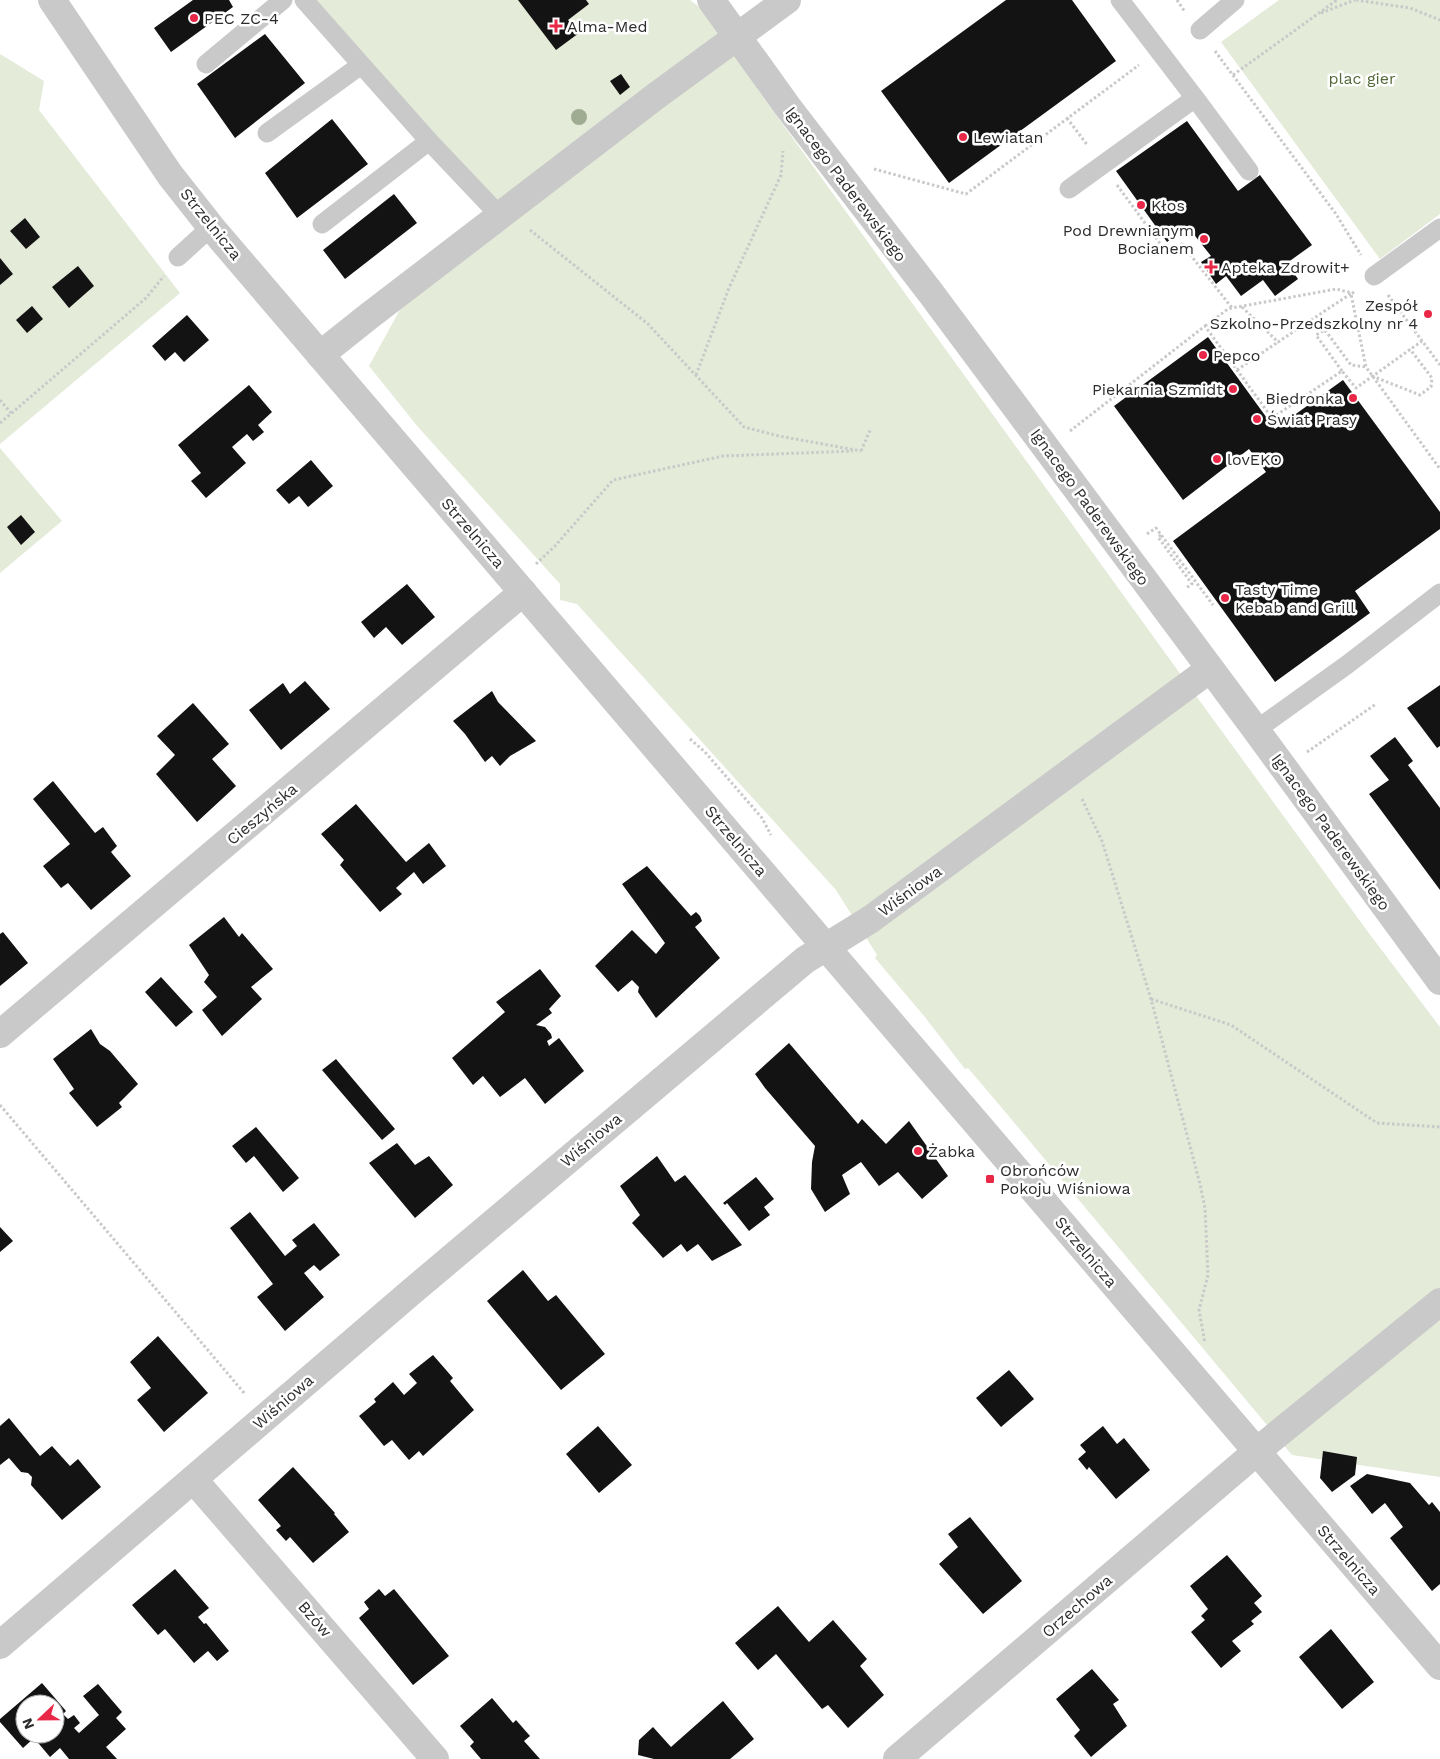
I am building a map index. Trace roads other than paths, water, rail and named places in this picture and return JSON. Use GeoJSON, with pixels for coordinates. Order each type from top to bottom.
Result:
{"type":"FeatureCollection","features":[{"type":"Feature","properties":{"kind":"street","name":"Strzelnicza"},"geometry":{"type":"LineString","coordinates":[[52,0],[170,174],[212,227],[320,355],[526,581],[826,947],[1440,1666]]}},
{"type":"Feature","properties":{"kind":"street","name":"Ignacego Paderewskiego"},"geometry":{"type":"LineString","coordinates":[[711,0],[787,106],[1042,442],[1440,981]]}},
{"type":"Feature","properties":{"kind":"street"},"geometry":{"type":"LineString","coordinates":[[320,355],[500,216],[787,0]]}},
{"type":"Feature","properties":{"kind":"street","name":"Cieszyńska"},"geometry":{"type":"LineString","coordinates":[[0,1034],[526,581]]}},
{"type":"Feature","properties":{"kind":"street","name":"Wiśniowa"},"geometry":{"type":"LineString","coordinates":[[0,1645],[526,1195],[806,960],[871,919],[1210,668]]}},
{"type":"Feature","properties":{"kind":"street","name":"Orzechowa"},"geometry":{"type":"LineString","coordinates":[[897,1759],[1256,1452],[1440,1302]]}},
{"type":"Feature","properties":{"kind":"street","name":"Bzów"},"geometry":{"type":"LineString","coordinates":[[193,1479],[435,1759]]}},
{"type":"Feature","properties":{"kind":"lane"},"geometry":{"type":"LineString","coordinates":[[206,64],[283,0]]}},
{"type":"Feature","properties":{"kind":"lane"},"geometry":{"type":"LineString","coordinates":[[304,0],[429,141],[500,216]]}},
{"type":"Feature","properties":{"kind":"lane"},"geometry":{"type":"LineString","coordinates":[[1120,0],[1249,170]]}},
{"type":"Feature","properties":{"kind":"lane"},"geometry":{"type":"LineString","coordinates":[[1200,30],[1235,0]]}},
{"type":"Feature","properties":{"kind":"lane"},"geometry":{"type":"LineString","coordinates":[[267,133],[361,65]]}},
{"type":"Feature","properties":{"kind":"lane"},"geometry":{"type":"LineString","coordinates":[[1069,189],[1195,98]]}},
{"type":"Feature","properties":{"kind":"lane"},"geometry":{"type":"LineString","coordinates":[[322,224],[429,141]]}},
{"type":"Feature","properties":{"kind":"lane"},"geometry":{"type":"LineString","coordinates":[[178,257],[212,227]]}},
{"type":"Feature","properties":{"kind":"lane"},"geometry":{"type":"LineString","coordinates":[[1374,276],[1440,228]]}},
{"type":"Feature","properties":{"kind":"lane"},"geometry":{"type":"LineString","coordinates":[[1256,730],[1348,664],[1440,593]]}},
{"type":"Feature","properties":{"kind":"place","name":"PEC ZC-4"},"geometry":{"type":"Point","coordinates":[194,18]}},
{"type":"Feature","properties":{"kind":"place","name":"Alma-Med"},"geometry":{"type":"Point","coordinates":[556,26]}},
{"type":"Feature","properties":{"kind":"place","name":"Lewiatan"},"geometry":{"type":"Point","coordinates":[963,137]}},
{"type":"Feature","properties":{"kind":"place","name":"Kłos"},"geometry":{"type":"Point","coordinates":[1141,205]}},
{"type":"Feature","properties":{"kind":"place","name":"Pod Drewnianym Bocianem"},"geometry":{"type":"Point","coordinates":[1204,239]}},
{"type":"Feature","properties":{"kind":"place","name":"Apteka Zdrowit+"},"geometry":{"type":"Point","coordinates":[1211,267]}},
{"type":"Feature","properties":{"kind":"place","name":"Zespół Szkolno-Przedszkolny nr 4"},"geometry":{"type":"Point","coordinates":[1428,314]}},
{"type":"Feature","properties":{"kind":"place","name":"Pepco"},"geometry":{"type":"Point","coordinates":[1203,355]}},
{"type":"Feature","properties":{"kind":"place","name":"Piekarnia Szmidt"},"geometry":{"type":"Point","coordinates":[1233,389]}},
{"type":"Feature","properties":{"kind":"place","name":"Biedronka"},"geometry":{"type":"Point","coordinates":[1353,398]}},
{"type":"Feature","properties":{"kind":"place","name":"Świat Prasy"},"geometry":{"type":"Point","coordinates":[1257,419]}},
{"type":"Feature","properties":{"kind":"place","name":"lovEKO"},"geometry":{"type":"Point","coordinates":[1217,459]}},
{"type":"Feature","properties":{"kind":"place","name":"Tasty Time Kebab and Grill"},"geometry":{"type":"Point","coordinates":[1225,598]}},
{"type":"Feature","properties":{"kind":"place","name":"Żabka"},"geometry":{"type":"Point","coordinates":[918,1151]}},
{"type":"Feature","properties":{"kind":"place","name":"Obrońców Pokoju Wiśniowa"},"geometry":{"type":"Point","coordinates":[990,1179]}},
{"type":"Feature","properties":{"kind":"park label","name":"plac gier"},"geometry":{"type":"Point","coordinates":[1362,78]}}]}
